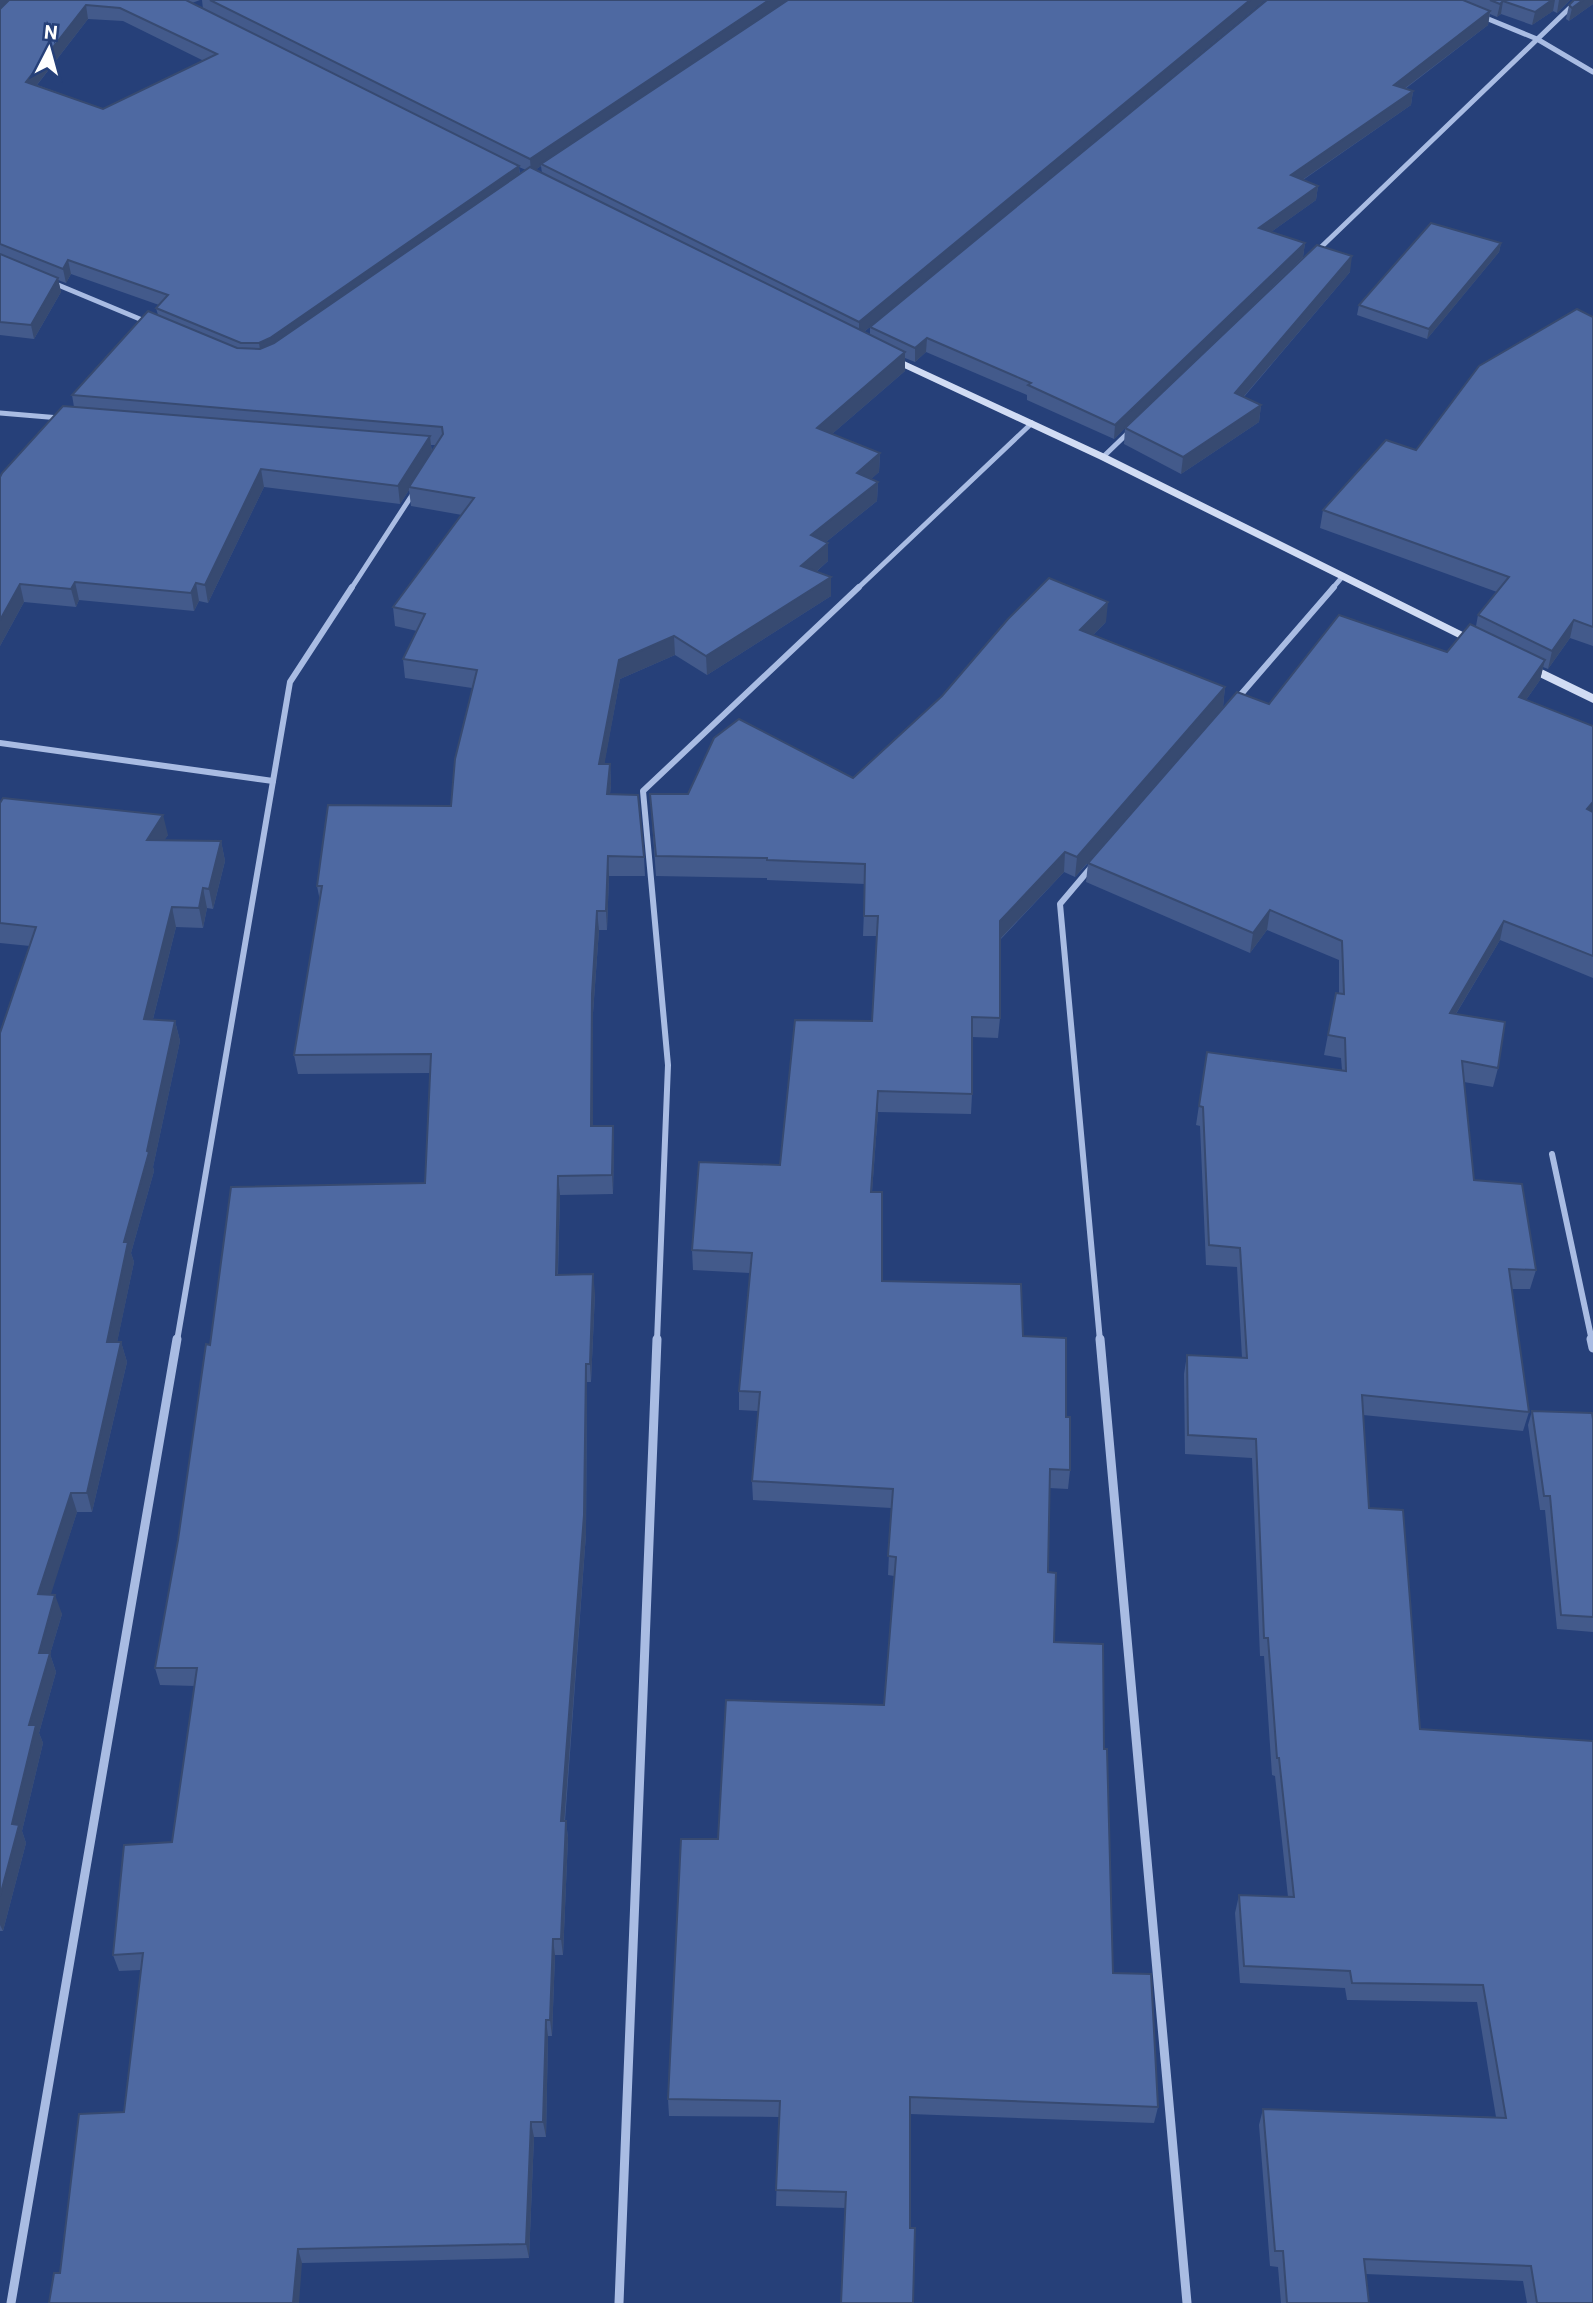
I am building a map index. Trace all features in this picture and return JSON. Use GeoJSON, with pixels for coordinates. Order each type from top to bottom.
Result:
{"type":"FeatureCollection","features":[{"type":"Feature","properties":{"kind":"street"},"geometry":{"type":"LineString","coordinates":[[1310,257],[1578,0]]}},
{"type":"Feature","properties":{"kind":"street"},"geometry":{"type":"LineString","coordinates":[[1478,15],[1537,39],[1593,72]]}},
{"type":"Feature","properties":{"kind":"street"},"geometry":{"type":"LineString","coordinates":[[38,277],[153,325]]}},
{"type":"Feature","properties":{"kind":"street"},"geometry":{"type":"LineString","coordinates":[[884,354],[1103,457],[1493,650]]}},
{"type":"Feature","properties":{"kind":"street"},"geometry":{"type":"LineString","coordinates":[[0,413],[69,419]]}},
{"type":"Feature","properties":{"kind":"street"},"geometry":{"type":"LineString","coordinates":[[619,2303],[668,1065],[643,791],[1032,423]]}},
{"type":"Feature","properties":{"kind":"street"},"geometry":{"type":"LineString","coordinates":[[1103,457],[1133,428]]}},
{"type":"Feature","properties":{"kind":"street"},"geometry":{"type":"LineString","coordinates":[[11,2303],[290,682],[418,485]]}},
{"type":"Feature","properties":{"kind":"street"},"geometry":{"type":"LineString","coordinates":[[1233,703],[1343,576]]}},
{"type":"Feature","properties":{"kind":"street"},"geometry":{"type":"LineString","coordinates":[[1518,662],[1593,699]]}},
{"type":"Feature","properties":{"kind":"street"},"geometry":{"type":"LineString","coordinates":[[0,743],[273,780]]}},
{"type":"Feature","properties":{"kind":"street"},"geometry":{"type":"LineString","coordinates":[[1097,861],[1060,904],[1187,2303]]}},
{"type":"Feature","properties":{"kind":"street"},"geometry":{"type":"LineString","coordinates":[[1552,1154],[1593,1349]]}},
{"type":"Feature","properties":{"kind":"building"},"geometry":{"type":"Polygon","coordinates":[[[9,0],[186,0],[519,166],[270,338],[259,343],[241,343],[156,308],[168,295],[68,260],[63,269],[0,244],[0,9],[9,0]],[[86,5],[26,82],[103,109],[217,54],[120,8],[86,5]]]}},
{"type":"Feature","properties":{"kind":"building"},"geometry":{"type":"Polygon","coordinates":[[[210,0],[769,0],[530,159],[210,0]]]}},
{"type":"Feature","properties":{"kind":"building"},"geometry":{"type":"Polygon","coordinates":[[[788,0],[1250,0],[859,322],[541,164],[788,0]]]}},
{"type":"Feature","properties":{"kind":"building"},"geometry":{"type":"Polygon","coordinates":[[[1267,0],[1463,0],[1490,11],[1394,85],[1413,91],[1291,175],[1318,186],[1259,228],[1305,243],[1115,425],[1028,385],[1031,383],[927,338],[915,348],[870,327],[1267,0]]]}},
{"type":"Feature","properties":{"kind":"building"},"geometry":{"type":"Polygon","coordinates":[[[1490,0],[1552,0],[1535,12],[1503,1],[1500,4],[1490,0]]]}},
{"type":"Feature","properties":{"kind":"building"},"geometry":{"type":"Polygon","coordinates":[[[1574,0],[1583,0],[1572,8],[1569,5],[1574,0]]]}},
{"type":"Feature","properties":{"kind":"building"},"geometry":{"type":"Polygon","coordinates":[[[530,167],[905,352],[817,428],[880,453],[857,473],[878,482],[811,535],[828,543],[801,566],[831,577],[706,656],[674,636],[619,660],[599,764],[610,764],[607,794],[638,795],[644,857],[608,856],[606,911],[597,911],[592,994],[591,1126],[613,1126],[612,1175],[558,1176],[556,1275],[593,1274],[590,1364],[586,1364],[584,1515],[561,1821],[566,1821],[561,1939],[553,1939],[550,2020],[546,2020],[543,2122],[531,2122],[526,2244],[298,2249],[293,2303],[49,2303],[54,2273],[60,2273],[79,2114],[124,2112],[143,1953],[113,1955],[124,1845],[172,1842],[197,1668],[155,1668],[178,1540],[206,1344],[210,1345],[231,1187],[425,1183],[431,1054],[294,1055],[322,886],[317,886],[328,805],[451,806],[455,759],[477,670],[403,659],[425,614],[393,607],[474,498],[409,487],[443,434],[442,427],[72,395],[148,311],[237,348],[260,349],[274,343],[530,167]]]}},
{"type":"Feature","properties":{"kind":"building"},"geometry":{"type":"Polygon","coordinates":[[[1431,223],[1501,243],[1429,329],[1359,305],[1431,223]]]}},
{"type":"Feature","properties":{"kind":"building"},"geometry":{"type":"Polygon","coordinates":[[[1317,245],[1352,256],[1235,393],[1261,405],[1183,457],[1125,428],[1317,245]]]}},
{"type":"Feature","properties":{"kind":"building"},"geometry":{"type":"Polygon","coordinates":[[[0,254],[58,278],[31,325],[0,322],[0,254]]]}},
{"type":"Feature","properties":{"kind":"building"},"geometry":{"type":"Polygon","coordinates":[[[1577,309],[1593,317],[1593,627],[1574,620],[1552,651],[1478,615],[1509,577],[1323,510],[1386,440],[1416,450],[1479,366],[1577,309]]]}},
{"type":"Feature","properties":{"kind":"building"},"geometry":{"type":"Polygon","coordinates":[[[63,406],[430,436],[398,486],[261,469],[205,585],[196,583],[191,593],[75,582],[71,589],[20,584],[0,620],[0,477],[63,406]]]}},
{"type":"Feature","properties":{"kind":"building"},"geometry":{"type":"Polygon","coordinates":[[[1049,578],[1108,602],[1080,630],[1225,687],[1077,857],[1065,852],[1000,921],[1000,1018],[972,1017],[972,1094],[878,1091],[871,1192],[882,1192],[882,1281],[1021,1284],[1023,1336],[1066,1338],[1066,1417],[1070,1417],[1070,1470],[1050,1469],[1048,1572],[1056,1573],[1054,1642],[1103,1644],[1104,1749],[1107,1749],[1113,1973],[1151,1974],[1158,2107],[910,2097],[910,2228],[915,2228],[913,2303],[841,2303],[846,2192],[776,2190],[780,2101],[668,2099],[681,1839],[718,1839],[726,1700],[884,1705],[896,1557],[888,1556],[893,1489],[752,1481],[760,1392],[739,1391],[752,1253],[692,1250],[699,1162],[780,1165],[795,1020],[872,1021],[878,916],[864,916],[865,864],[767,858],[656,856],[650,794],[688,794],[714,738],[739,719],[853,778],[942,696],[1008,619],[1049,578]]]}},
{"type":"Feature","properties":{"kind":"building"},"geometry":{"type":"Polygon","coordinates":[[[1339,615],[1447,652],[1470,624],[1545,660],[1519,697],[1593,726],[1593,802],[1587,809],[1593,812],[1593,956],[1504,921],[1450,1013],[1505,1022],[1498,1068],[1462,1061],[1474,1180],[1522,1184],[1536,1270],[1509,1269],[1529,1412],[1362,1395],[1369,1508],[1403,1510],[1420,1729],[1593,1741],[1593,2303],[1537,2303],[1531,2266],[1364,2259],[1369,2303],[1287,2303],[1283,2251],[1275,2251],[1263,2109],[1506,2118],[1483,1985],[1352,1983],[1350,1971],[1244,1966],[1239,1895],[1294,1897],[1277,1758],[1268,1638],[1264,1638],[1256,1439],[1188,1435],[1187,1355],[1247,1358],[1240,1248],[1209,1245],[1203,1107],[1199,1106],[1207,1052],[1346,1071],[1345,1038],[1328,1035],[1336,993],[1344,994],[1342,941],[1270,910],[1253,933],[1088,863],[1237,692],[1269,704],[1339,615]]]}},
{"type":"Feature","properties":{"kind":"building"},"geometry":{"type":"Polygon","coordinates":[[[3,798],[163,815],[147,840],[221,841],[209,889],[203,888],[199,908],[172,907],[144,1019],[175,1021],[147,1151],[149,1152],[124,1242],[128,1242],[107,1342],[121,1342],[87,1493],[71,1493],[38,1594],[55,1595],[39,1653],[50,1653],[29,1725],[36,1725],[12,1824],[19,1825],[0,1896],[0,1033],[36,927],[0,923],[0,803],[3,798]]]}},
{"type":"Feature","properties":{"kind":"building"},"geometry":{"type":"Polygon","coordinates":[[[1532,1411],[1592,1413],[1593,1617],[1561,1615],[1550,1496],[1544,1496],[1532,1411]]]}}]}
